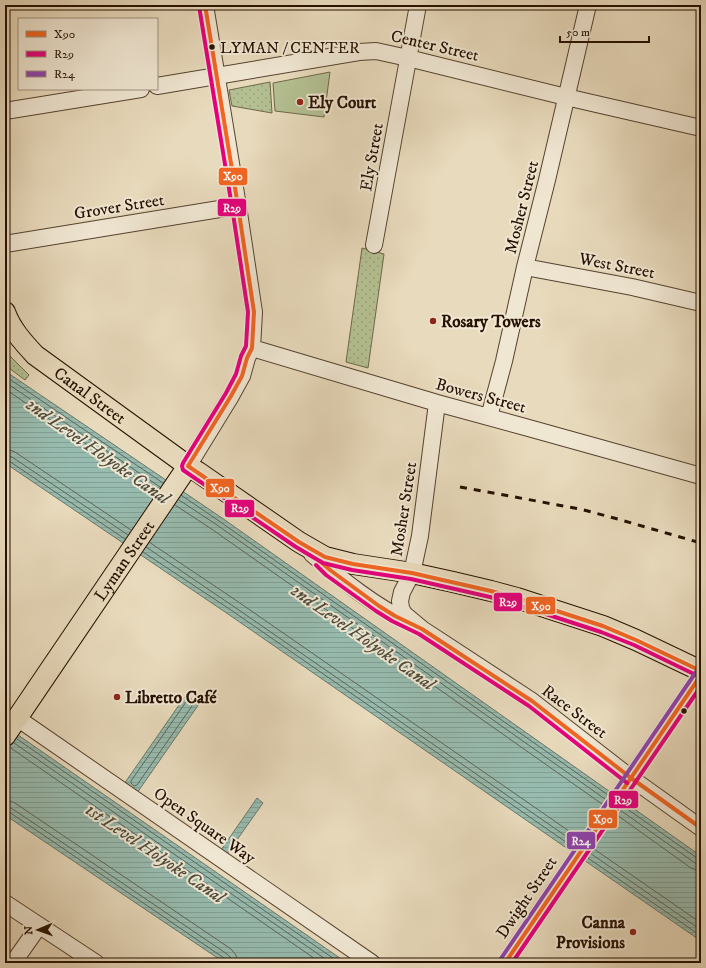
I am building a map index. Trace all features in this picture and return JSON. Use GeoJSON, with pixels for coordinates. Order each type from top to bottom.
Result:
{"type":"FeatureCollection","features":[{"type":"Feature","properties":{"kind":"main road","name":"Canal Street"},"geometry":{"type":"LineString","coordinates":[[5,312],[12,328],[21,341],[35,355],[183,474],[198,472],[299,542],[325,557],[353,564],[412,573],[453,582],[491,591],[542,606],[603,626],[701,671]]}},
{"type":"Feature","properties":{"kind":"main road","name":"Lyman Street"},"geometry":{"type":"LineString","coordinates":[[11,726],[183,474]]}},
{"type":"Feature","properties":{"kind":"street","name":"Lyman Street"},"geometry":{"type":"LineString","coordinates":[[183,474],[242,376],[247,358],[252,348],[254,312],[205,5]]}},
{"type":"Feature","properties":{"kind":"street","name":"Ely Street"},"geometry":{"type":"LineString","coordinates":[[374,245],[418,5]]}},
{"type":"Feature","properties":{"kind":"street","name":"Mosher Street"},"geometry":{"type":"LineString","coordinates":[[489,417],[504,361],[588,5]]}},
{"type":"Feature","properties":{"kind":"street","name":"Center Street"},"geometry":{"type":"LineString","coordinates":[[158,86],[359,52],[376,51],[701,128]]}},
{"type":"Feature","properties":{"kind":"street"},"geometry":{"type":"LineString","coordinates":[[5,111],[135,90]]}},
{"type":"Feature","properties":{"kind":"street","name":"Grover Street"},"geometry":{"type":"LineString","coordinates":[[5,244],[238,206]]}},
{"type":"Feature","properties":{"kind":"street","name":"West Street"},"geometry":{"type":"LineString","coordinates":[[525,267],[632,287],[701,303]]}},
{"type":"Feature","properties":{"kind":"street","name":"Bowers Street"},"geometry":{"type":"LineString","coordinates":[[252,348],[437,403],[701,476]]}},
{"type":"Feature","properties":{"kind":"street","name":"Mosher Street"},"geometry":{"type":"LineString","coordinates":[[412,573],[420,536],[437,403]]}},
{"type":"Feature","properties":{"kind":"street","name":"Race Street"},"geometry":{"type":"LineString","coordinates":[[299,542],[330,570],[379,606],[395,616],[422,629]]}},
{"type":"Feature","properties":{"kind":"street","name":"Race Street"},"geometry":{"type":"LineString","coordinates":[[412,573],[402,592],[400,601],[400,608],[404,614],[422,629],[532,701],[631,778],[701,828]]}},
{"type":"Feature","properties":{"kind":"street","name":"Dwight Street"},"geometry":{"type":"LineString","coordinates":[[505,963],[701,675]]}},
{"type":"Feature","properties":{"kind":"street","name":"Open Square Way"},"geometry":{"type":"LineString","coordinates":[[11,726],[372,963]]}},
{"type":"Feature","properties":{"kind":"street"},"geometry":{"type":"LineString","coordinates":[[5,903],[96,963]]}},
{"type":"Feature","properties":{"kind":"street"},"geometry":{"type":"LineString","coordinates":[[13,963],[39,926]]}},
{"type":"Feature","properties":{"kind":"green space","name":"Ely Court"},"geometry":{"type":"Polygon","coordinates":[[[330,72],[324,117],[275,111],[273,83],[330,72]]]}},
{"type":"Feature","properties":{"kind":"green space"},"geometry":{"type":"Polygon","coordinates":[[[270,82],[272,113],[232,106],[229,90],[270,82]]]}},
{"type":"Feature","properties":{"kind":"green space"},"geometry":{"type":"Polygon","coordinates":[[[362,248],[384,254],[368,368],[346,362],[362,248]]]}},
{"type":"Feature","properties":{"kind":"green space"},"geometry":{"type":"Polygon","coordinates":[[[5,351],[29,375],[25,380],[5,365],[5,351]]]}},
{"type":"Feature","properties":{"kind":"water","name":"2nd Level Holyoke Canal"},"geometry":{"type":"Polygon","coordinates":[[[5,371],[222,518],[701,856],[701,941],[228,614],[5,463],[5,371]]]}},
{"type":"Feature","properties":{"kind":"water"},"geometry":{"type":"Polygon","coordinates":[[[186,695],[199,704],[137,793],[124,784],[186,695]]]}},
{"type":"Feature","properties":{"kind":"water","name":"1st Level Holyoke Canal"},"geometry":{"type":"Polygon","coordinates":[[[5,726],[347,963],[225,963],[5,815],[5,726]]]}},
{"type":"Feature","properties":{"kind":"water"},"geometry":{"type":"Polygon","coordinates":[[[257,798],[263,803],[227,854],[221,850],[257,798]]]}},
{"type":"Feature","properties":{"kind":"railway"},"geometry":{"type":"LineString","coordinates":[[460,487],[580,509],[701,543]]}},
{"type":"Feature","properties":{"kind":"transit line","name":"X90"},"geometry":{"type":"LineString","coordinates":[[205,5],[254,312],[252,348],[247,358],[242,376],[188,466],[299,542],[325,557],[353,564],[412,573],[517,598],[603,626],[701,671]]}},
{"type":"Feature","properties":{"kind":"transit line","name":"R29"},"geometry":{"type":"LineString","coordinates":[[199,6],[248,312],[246,346],[241,356],[236,374],[183,463],[183,470],[296,547],[323,563],[352,570],[411,579],[515,604],[601,632],[634,645],[698,676]]}},
{"type":"Feature","properties":{"kind":"transit line","name":"X90"},"geometry":{"type":"LineString","coordinates":[[320,561],[379,606],[395,616],[422,629],[532,701],[631,778],[701,828]]}},
{"type":"Feature","properties":{"kind":"transit line","name":"R29"},"geometry":{"type":"LineString","coordinates":[[316,565],[326,575],[376,611],[392,621],[419,634],[529,706],[627,783]]}},
{"type":"Feature","properties":{"kind":"transit line","name":"R24"},"geometry":{"type":"LineString","coordinates":[[500,960],[696,672]]}},
{"type":"Feature","properties":{"kind":"transit line","name":"X90"},"geometry":{"type":"LineString","coordinates":[[505,963],[701,675]]}},
{"type":"Feature","properties":{"kind":"transit line","name":"R29"},"geometry":{"type":"LineString","coordinates":[[512,963],[701,686]]}},
{"type":"Feature","properties":{"kind":"place","name":"LYMAN / CENTER"},"geometry":{"type":"Point","coordinates":[212,47]}},
{"type":"Feature","properties":{"kind":"place","name":"Ely Court"},"geometry":{"type":"Point","coordinates":[300,102]}},
{"type":"Feature","properties":{"kind":"place","name":"Rosary Towers"},"geometry":{"type":"Point","coordinates":[433,321]}},
{"type":"Feature","properties":{"kind":"place","name":"Libretto Café"},"geometry":{"type":"Point","coordinates":[117,697]}},
{"type":"Feature","properties":{"kind":"place","name":"Canna Provisions"},"geometry":{"type":"Point","coordinates":[633,932]}}]}
